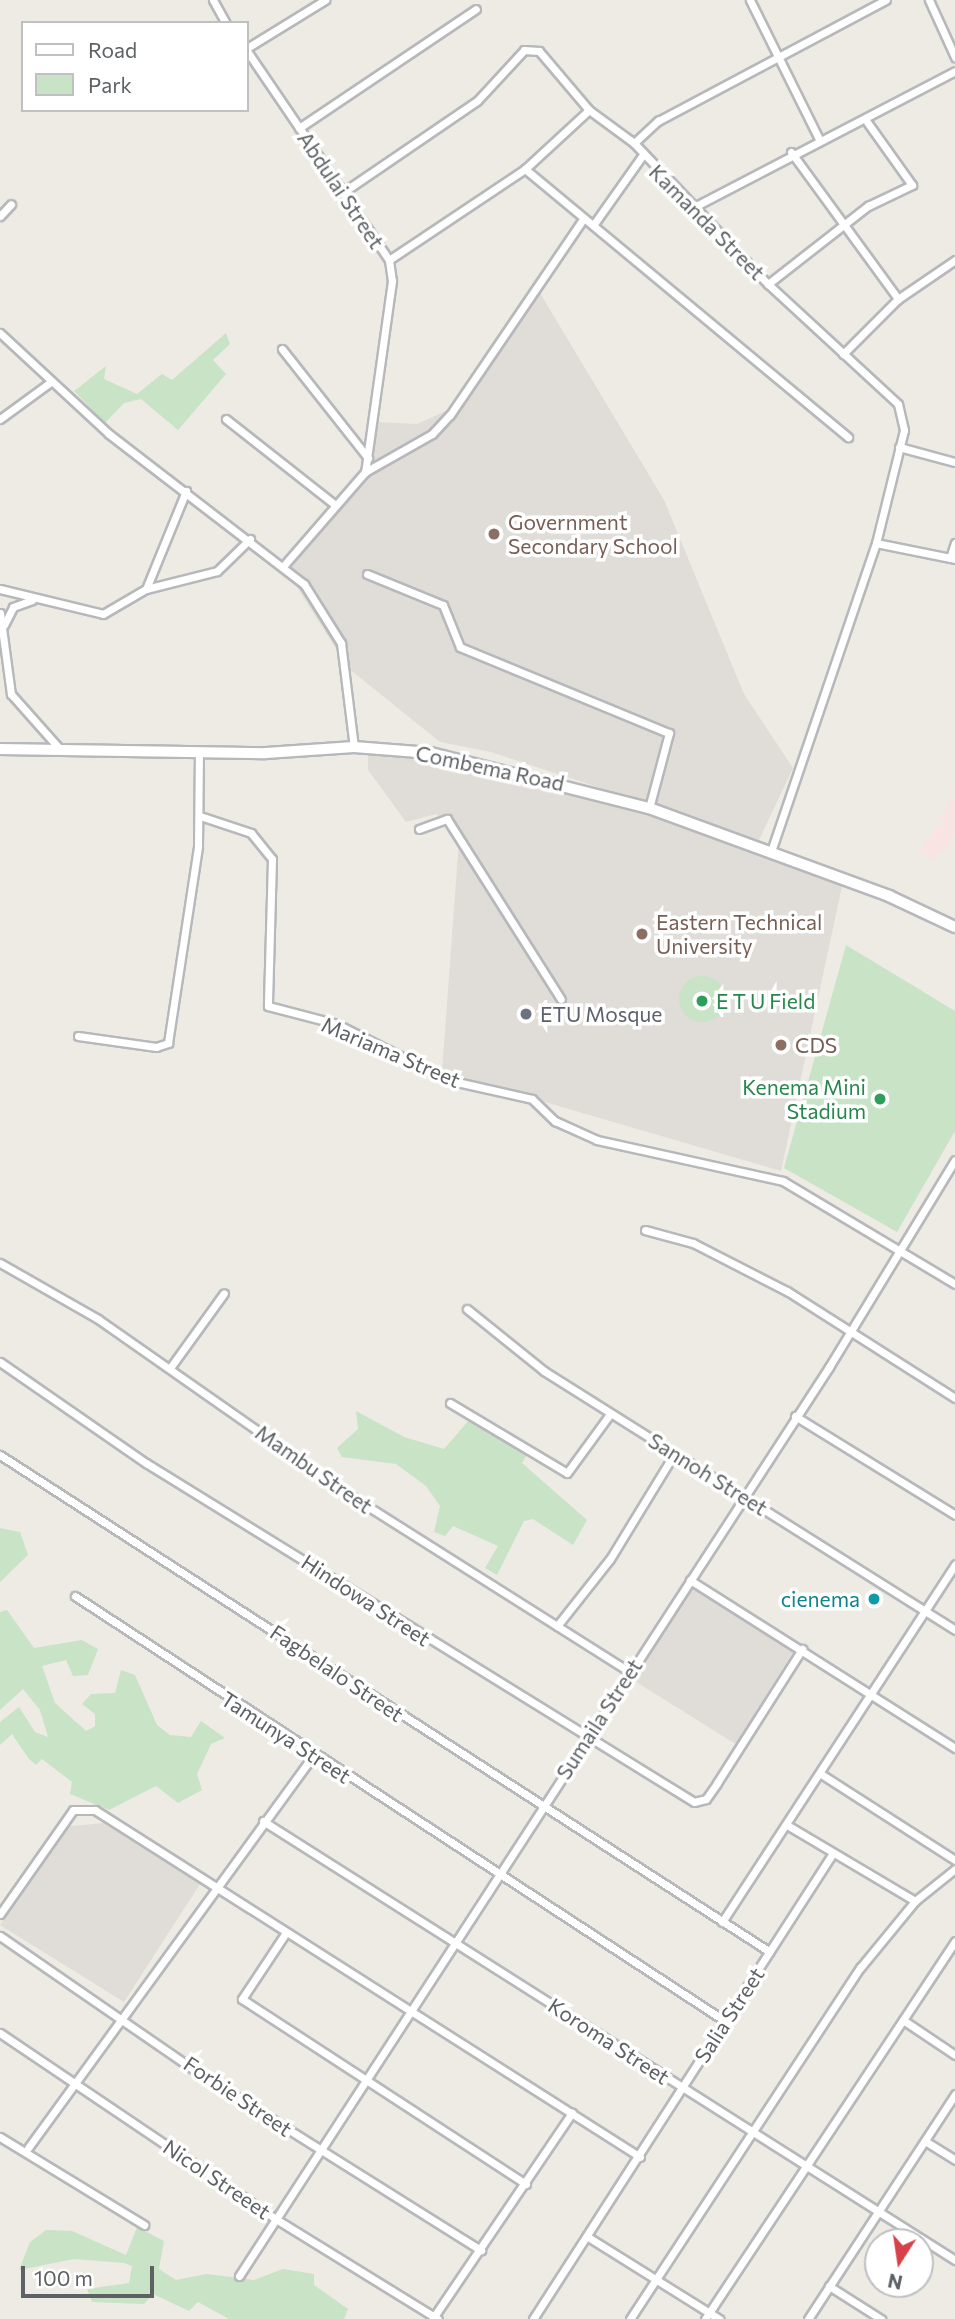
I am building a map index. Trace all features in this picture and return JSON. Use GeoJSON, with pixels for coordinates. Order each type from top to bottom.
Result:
{"type":"FeatureCollection","features":[{"type":"Feature","properties":{"kind":"street"},"geometry":{"type":"LineString","coordinates":[[213,0],[225,21]]}},
{"type":"Feature","properties":{"kind":"street"},"geometry":{"type":"LineString","coordinates":[[248,49],[325,0]]}},
{"type":"Feature","properties":{"kind":"street"},"geometry":{"type":"LineString","coordinates":[[750,0],[819,139]]}},
{"type":"Feature","properties":{"kind":"street"},"geometry":{"type":"LineString","coordinates":[[634,143],[658,121],[886,0]]}},
{"type":"Feature","properties":{"kind":"street"},"geometry":{"type":"LineString","coordinates":[[929,0],[955,57]]}},
{"type":"Feature","properties":{"kind":"street"},"geometry":{"type":"LineString","coordinates":[[299,128],[476,9]]}},
{"type":"Feature","properties":{"kind":"street","name":"Kamanda Street"},"geometry":{"type":"LineString","coordinates":[[342,193],[458,116],[532,49],[589,110],[634,143],[642,156],[768,284],[886,394],[904,417],[876,543],[771,852]]}},
{"type":"Feature","properties":{"kind":"street","name":"Abdulai Street"},"geometry":{"type":"LineString","coordinates":[[248,52],[389,260],[525,169],[589,110]]}},
{"type":"Feature","properties":{"kind":"street"},"geometry":{"type":"LineString","coordinates":[[694,207],[791,152],[867,122],[955,71]]}},
{"type":"Feature","properties":{"kind":"street"},"geometry":{"type":"LineString","coordinates":[[768,284],[842,224],[912,185],[867,122]]}},
{"type":"Feature","properties":{"kind":"street"},"geometry":{"type":"LineString","coordinates":[[791,152],[898,299]]}},
{"type":"Feature","properties":{"kind":"street"},"geometry":{"type":"LineString","coordinates":[[594,224],[642,156]]}},
{"type":"Feature","properties":{"kind":"street"},"geometry":{"type":"LineString","coordinates":[[525,169],[848,437]]}},
{"type":"Feature","properties":{"kind":"street"},"geometry":{"type":"LineString","coordinates":[[0,216],[11,204]]}},
{"type":"Feature","properties":{"kind":"street"},"geometry":{"type":"LineString","coordinates":[[285,564],[365,472],[432,433],[450,415],[583,219]]}},
{"type":"Feature","properties":{"kind":"street"},"geometry":{"type":"LineString","coordinates":[[365,472],[389,333],[389,260]]}},
{"type":"Feature","properties":{"kind":"street"},"geometry":{"type":"LineString","coordinates":[[843,354],[898,299],[955,260]]}},
{"type":"Feature","properties":{"kind":"street"},"geometry":{"type":"LineString","coordinates":[[0,333],[109,434],[285,564],[319,602],[341,643],[354,747]]}},
{"type":"Feature","properties":{"kind":"street"},"geometry":{"type":"LineString","coordinates":[[282,349],[368,458]]}},
{"type":"Feature","properties":{"kind":"street"},"geometry":{"type":"LineString","coordinates":[[0,419],[52,381]]}},
{"type":"Feature","properties":{"kind":"street"},"geometry":{"type":"LineString","coordinates":[[226,419],[334,505]]}},
{"type":"Feature","properties":{"kind":"street"},"geometry":{"type":"LineString","coordinates":[[899,447],[955,462]]}},
{"type":"Feature","properties":{"kind":"street"},"geometry":{"type":"LineString","coordinates":[[146,589],[186,491]]}},
{"type":"Feature","properties":{"kind":"street"},"geometry":{"type":"LineString","coordinates":[[0,589],[103,614],[146,589],[217,571],[250,539]]}},
{"type":"Feature","properties":{"kind":"street"},"geometry":{"type":"LineString","coordinates":[[876,543],[952,558],[955,543]]}},
{"type":"Feature","properties":{"kind":"street"},"geometry":{"type":"LineString","coordinates":[[367,574],[443,606],[460,647],[669,733],[649,808]]}},
{"type":"Feature","properties":{"kind":"street"},"geometry":{"type":"LineString","coordinates":[[4,626],[13,607],[36,599]]}},
{"type":"Feature","properties":{"kind":"street"},"geometry":{"type":"LineString","coordinates":[[0,613],[4,626],[11,694],[59,748]]}},
{"type":"Feature","properties":{"kind":"street","name":"Combema Road"},"geometry":{"type":"LineString","coordinates":[[0,749],[199,752],[354,747],[450,757],[649,808],[771,852],[955,927]]}},
{"type":"Feature","properties":{"kind":"street"},"geometry":{"type":"LineString","coordinates":[[78,1036],[156,1047],[168,1043],[201,816],[199,752]]}},
{"type":"Feature","properties":{"kind":"street","name":"Mariama Street"},"geometry":{"type":"LineString","coordinates":[[201,816],[251,833],[272,859],[268,1006],[337,1024],[448,1080],[532,1099],[555,1121],[597,1140],[783,1181],[902,1249],[955,1284]]}},
{"type":"Feature","properties":{"kind":"street"},"geometry":{"type":"LineString","coordinates":[[419,829],[447,818],[561,999]]}},
{"type":"Feature","properties":{"kind":"street","name":"Sumaila Street"},"geometry":{"type":"LineString","coordinates":[[239,2276],[851,1332],[954,1165]]}},
{"type":"Feature","properties":{"kind":"street"},"geometry":{"type":"LineString","coordinates":[[645,1230],[734,1262],[955,1398]]}},
{"type":"Feature","properties":{"kind":"street","name":"Mambu Street"},"geometry":{"type":"LineString","coordinates":[[0,1263],[170,1368],[342,1490],[630,1672]]}},
{"type":"Feature","properties":{"kind":"street"},"geometry":{"type":"LineString","coordinates":[[170,1368],[223,1293]]}},
{"type":"Feature","properties":{"kind":"street","name":"Sannoh Street"},"geometry":{"type":"LineString","coordinates":[[467,1309],[512,1350],[955,1630]]}},
{"type":"Feature","properties":{"kind":"street","name":"Hindowa Street"},"geometry":{"type":"LineString","coordinates":[[0,1362],[146,1462],[586,1738],[701,1802],[802,1649]]}},
{"type":"Feature","properties":{"kind":"street"},"geometry":{"type":"LineString","coordinates":[[450,1403],[567,1473],[610,1414]]}},
{"type":"Feature","properties":{"kind":"street"},"geometry":{"type":"LineString","coordinates":[[795,1416],[955,1515]]}},
{"type":"Feature","properties":{"kind":"street"},"geometry":{"type":"LineString","coordinates":[[558,1626],[610,1559],[674,1454]]}},
{"type":"Feature","properties":{"kind":"street","name":"Fagbelalo Street"},"geometry":{"type":"LineString","coordinates":[[0,1455],[131,1543],[260,1620],[541,1808],[769,1952]]}},
{"type":"Feature","properties":{"kind":"street"},"geometry":{"type":"LineString","coordinates":[[722,1922],[821,1774],[955,1564]]}},
{"type":"Feature","properties":{"kind":"street"},"geometry":{"type":"LineString","coordinates":[[690,1580],[955,1748]]}},
{"type":"Feature","properties":{"kind":"street","name":"Tamunya Street"},"geometry":{"type":"LineString","coordinates":[[75,1596],[498,1877],[726,2021]]}},
{"type":"Feature","properties":{"kind":"street"},"geometry":{"type":"LineString","coordinates":[[28,2148],[263,1821],[314,1755]]}},
{"type":"Feature","properties":{"kind":"street"},"geometry":{"type":"LineString","coordinates":[[821,1774],[955,1860]]}},
{"type":"Feature","properties":{"kind":"street"},"geometry":{"type":"LineString","coordinates":[[0,1914],[79,1808],[95,1810],[409,2013],[640,2157]]}},
{"type":"Feature","properties":{"kind":"street","name":"Koroma Street"},"geometry":{"type":"LineString","coordinates":[[263,1821],[456,1942],[807,2170],[955,2260]]}},
{"type":"Feature","properties":{"kind":"street"},"geometry":{"type":"LineString","coordinates":[[787,1825],[915,1901]]}},
{"type":"Feature","properties":{"kind":"street","name":"Salia Street"},"geometry":{"type":"LineString","coordinates":[[533,2319],[640,2157],[681,2087],[833,1853]]}},
{"type":"Feature","properties":{"kind":"street"},"geometry":{"type":"LineString","coordinates":[[630,2319],[652,2279],[860,1968],[915,1901],[955,1870]]}},
{"type":"Feature","properties":{"kind":"street"},"geometry":{"type":"LineString","coordinates":[[285,1934],[242,1999],[526,2184]]}},
{"type":"Feature","properties":{"kind":"street","name":"Forbie Street"},"geometry":{"type":"LineString","coordinates":[[0,1936],[122,2020],[481,2250]]}},
{"type":"Feature","properties":{"kind":"street"},"geometry":{"type":"LineString","coordinates":[[707,2315],[807,2170],[955,1941]]}},
{"type":"Feature","properties":{"kind":"street"},"geometry":{"type":"LineString","coordinates":[[902,2020],[955,2055]]}},
{"type":"Feature","properties":{"kind":"street","name":"Nicol Streeet"},"geometry":{"type":"LineString","coordinates":[[0,2033],[276,2219],[435,2318]]}},
{"type":"Feature","properties":{"kind":"street"},"geometry":{"type":"LineString","coordinates":[[808,2319],[876,2210],[955,2094]]}},
{"type":"Feature","properties":{"kind":"street"},"geometry":{"type":"LineString","coordinates":[[435,2318],[572,2113]]}},
{"type":"Feature","properties":{"kind":"street"},"geometry":{"type":"LineString","coordinates":[[0,2137],[28,2148],[54,2172],[144,2225]]}},
{"type":"Feature","properties":{"kind":"street"},"geometry":{"type":"LineString","coordinates":[[925,2141],[955,2160]]}},
{"type":"Feature","properties":{"kind":"street"},"geometry":{"type":"LineString","coordinates":[[588,2237],[707,2315],[719,2319]]}},
{"type":"Feature","properties":{"kind":"street"},"geometry":{"type":"LineString","coordinates":[[829,2286],[881,2319]]}},
{"type":"Feature","properties":{"kind":"shaded area","name":"Government Secondary School"},"geometry":{"type":"Polygon","coordinates":[[[540,293],[664,500],[744,694],[793,768],[759,840],[491,752],[440,742],[348,668],[285,568],[337,496],[359,487],[375,422],[417,424],[459,405],[540,293]]]}},
{"type":"Feature","properties":{"kind":"shaded area","name":"Eastern Technical University"},"geometry":{"type":"Polygon","coordinates":[[[368,743],[640,804],[844,877],[781,1171],[442,1072],[459,840],[436,814],[406,822],[368,770],[368,743]]]}},
{"type":"Feature","properties":{"kind":"shaded area"},"geometry":{"type":"Polygon","coordinates":[[[955,794],[955,834],[946,853],[941,850],[934,861],[919,851],[937,825],[946,823],[939,818],[955,794]]]}},
{"type":"Feature","properties":{"kind":"shaded area"},"geometry":{"type":"Polygon","coordinates":[[[691,1583],[795,1648],[735,1744],[631,1679],[691,1583]]]}},
{"type":"Feature","properties":{"kind":"shaded area"},"geometry":{"type":"Polygon","coordinates":[[[103,1823],[200,1884],[124,2002],[0,1925],[63,1827],[103,1823]]]}},
{"type":"Feature","properties":{"kind":"green space"},"geometry":{"type":"Polygon","coordinates":[[[226,333],[230,344],[213,360],[226,374],[178,430],[141,399],[124,403],[105,423],[74,391],[106,366],[104,379],[137,394],[162,374],[172,380],[226,333]]]}},
{"type":"Feature","properties":{"kind":"green space","name":"Kenema Mini Stadium"},"geometry":{"type":"Polygon","coordinates":[[[846,945],[955,1011],[955,1131],[897,1232],[784,1168],[846,945]]]}},
{"type":"Feature","properties":{"kind":"green space","name":"E T U Field"},"geometry":{"type":"Polygon","coordinates":[[[702,976],[711,977],[718,983],[724,990],[724,1008],[718,1015],[711,1021],[702,1022],[693,1021],[686,1015],[680,1008],[679,999],[680,990],[686,983],[693,977],[702,976]]]}},
{"type":"Feature","properties":{"kind":"green space"},"geometry":{"type":"Polygon","coordinates":[[[356,1411],[404,1437],[444,1449],[470,1419],[528,1453],[522,1463],[587,1520],[573,1545],[533,1519],[524,1521],[497,1575],[485,1568],[498,1546],[453,1526],[445,1536],[434,1532],[440,1506],[426,1486],[396,1464],[342,1457],[337,1448],[358,1429],[356,1411]]]}},
{"type":"Feature","properties":{"kind":"green space"},"geometry":{"type":"Polygon","coordinates":[[[0,1528],[20,1532],[28,1555],[0,1582],[0,1528]]]}},
{"type":"Feature","properties":{"kind":"green space"},"geometry":{"type":"Polygon","coordinates":[[[7,1610],[34,1648],[82,1640],[98,1649],[88,1675],[73,1676],[66,1660],[42,1666],[55,1703],[86,1731],[95,1726],[95,1714],[82,1704],[91,1694],[115,1693],[121,1670],[135,1675],[157,1725],[170,1735],[191,1737],[201,1721],[225,1738],[211,1744],[197,1774],[202,1790],[178,1803],[156,1786],[109,1810],[70,1794],[72,1782],[42,1759],[36,1765],[12,1734],[0,1745],[0,1722],[19,1707],[35,1732],[48,1737],[40,1710],[23,1689],[0,1710],[0,1612],[7,1610]]]}},
{"type":"Feature","properties":{"kind":"green space"},"geometry":{"type":"Polygon","coordinates":[[[137,2227],[164,2241],[159,2269],[176,2280],[207,2274],[254,2280],[283,2269],[314,2274],[314,2285],[348,2309],[344,2319],[229,2319],[198,2302],[189,2311],[153,2294],[144,2304],[92,2302],[87,2289],[129,2283],[132,2266],[124,2263],[74,2259],[19,2270],[30,2242],[46,2230],[72,2231],[126,2255],[137,2227]]]}},
{"type":"Feature","properties":{"kind":"place","name":"Government Secondary School"},"geometry":{"type":"Point","coordinates":[494,534]}},
{"type":"Feature","properties":{"kind":"place","name":"Eastern Technical University"},"geometry":{"type":"Point","coordinates":[642,934]}},
{"type":"Feature","properties":{"kind":"place","name":"E T U Field"},"geometry":{"type":"Point","coordinates":[702,1001]}},
{"type":"Feature","properties":{"kind":"place","name":"ETU Mosque"},"geometry":{"type":"Point","coordinates":[526,1014]}},
{"type":"Feature","properties":{"kind":"place","name":"CDS"},"geometry":{"type":"Point","coordinates":[781,1045]}},
{"type":"Feature","properties":{"kind":"place","name":"Kenema Mini Stadium"},"geometry":{"type":"Point","coordinates":[880,1099]}},
{"type":"Feature","properties":{"kind":"place","name":"cienema"},"geometry":{"type":"Point","coordinates":[874,1599]}}]}
